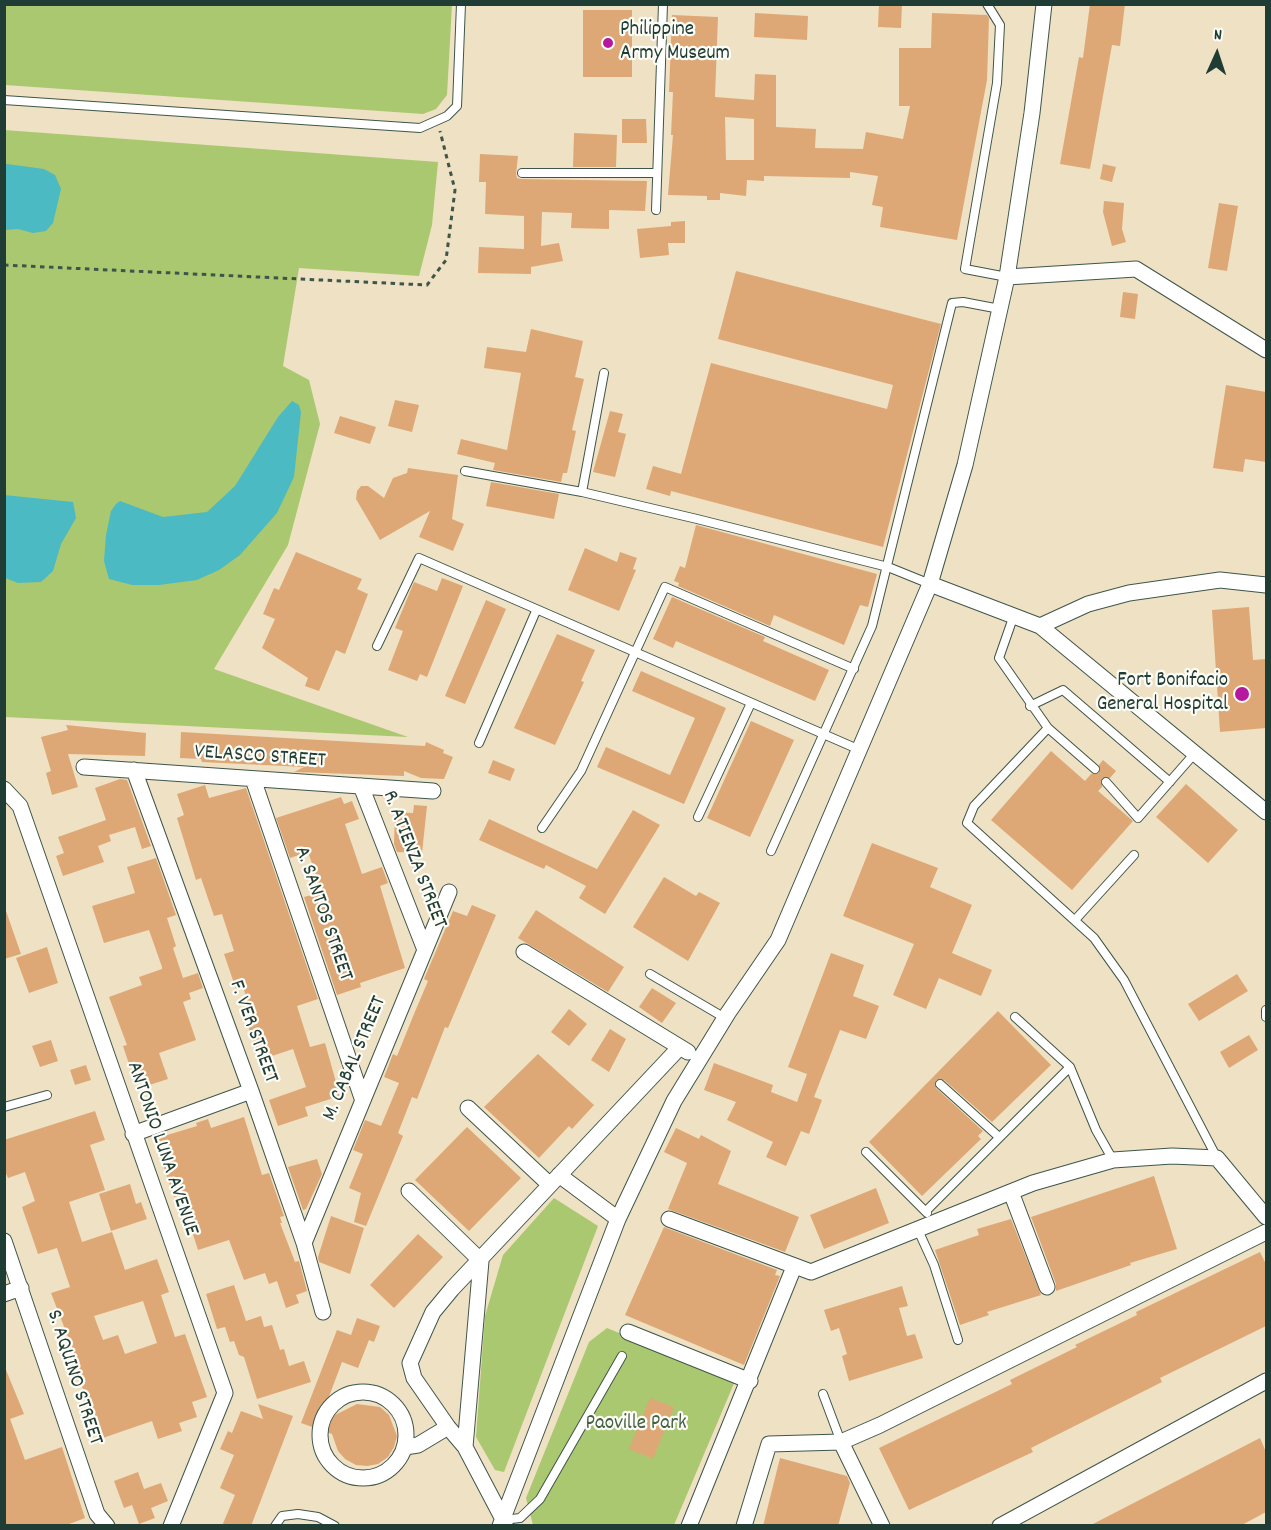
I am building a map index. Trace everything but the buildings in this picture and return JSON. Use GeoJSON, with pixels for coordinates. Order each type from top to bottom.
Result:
{"type":"FeatureCollection","features":[{"type":"Feature","properties":{"kind":"street"},"geometry":{"type":"LineString","coordinates":[[503,1524],[618,1219],[674,1101],[725,1018],[778,940],[861,751],[930,584],[965,465],[1007,277],[1032,113],[1044,4]]}},
{"type":"Feature","properties":{"kind":"street"},"geometry":{"type":"LineString","coordinates":[[1007,277],[1136,269],[1266,350]]}},
{"type":"Feature","properties":{"kind":"street"},"geometry":{"type":"LineString","coordinates":[[1041,626],[1088,604],[1129,593],[1220,580],[1266,585]]}},
{"type":"Feature","properties":{"kind":"street"},"geometry":{"type":"LineString","coordinates":[[930,584],[1041,626],[1266,812]]}},
{"type":"Feature","properties":{"kind":"street","name":"VELASCO STREET"},"geometry":{"type":"LineString","coordinates":[[84,767],[433,791]]}},
{"type":"Feature","properties":{"kind":"street","name":"F. VER STREET"},"geometry":{"type":"LineString","coordinates":[[134,770],[251,1091],[304,1243],[323,1312]]}},
{"type":"Feature","properties":{"kind":"street","name":"A. SANTOS STREET"},"geometry":{"type":"LineString","coordinates":[[253,778],[362,1098]]}},
{"type":"Feature","properties":{"kind":"street","name":"R. ATIENZA STREET"},"geometry":{"type":"LineString","coordinates":[[361,786],[425,950]]}},
{"type":"Feature","properties":{"kind":"street","name":"ANTONIO LUNA AVENUE"},"geometry":{"type":"LineString","coordinates":[[4,789],[20,806],[225,1393],[171,1526]]}},
{"type":"Feature","properties":{"kind":"street","name":"M. CABAL STREET"},"geometry":{"type":"LineString","coordinates":[[304,1243],[449,892]]}},
{"type":"Feature","properties":{"kind":"street"},"geometry":{"type":"LineString","coordinates":[[524,952],[700,1058]]}},
{"type":"Feature","properties":{"kind":"street"},"geometry":{"type":"LineString","coordinates":[[503,1524],[465,1447],[414,1378],[410,1363],[433,1312],[680,1047]]}},
{"type":"Feature","properties":{"kind":"street"},"geometry":{"type":"LineString","coordinates":[[133,1134],[251,1091]]}},
{"type":"Feature","properties":{"kind":"street"},"geometry":{"type":"LineString","coordinates":[[468,1108],[555,1180],[618,1219]]}},
{"type":"Feature","properties":{"kind":"street"},"geometry":{"type":"LineString","coordinates":[[669,1219],[812,1272],[925,1221],[1011,1192],[1113,1160],[1172,1156],[1217,1158],[1266,1217]]}},
{"type":"Feature","properties":{"kind":"street"},"geometry":{"type":"LineString","coordinates":[[409,1191],[481,1261]]}},
{"type":"Feature","properties":{"kind":"street"},"geometry":{"type":"LineString","coordinates":[[1011,1192],[1047,1287]]}},
{"type":"Feature","properties":{"kind":"street"},"geometry":{"type":"LineString","coordinates":[[744,1526],[769,1444],[841,1442],[880,1425],[1266,1232]]}},
{"type":"Feature","properties":{"kind":"street","name":"S. AQUINO STREET"},"geometry":{"type":"LineString","coordinates":[[4,1241],[97,1514],[107,1526]]}},
{"type":"Feature","properties":{"kind":"street"},"geometry":{"type":"LineString","coordinates":[[465,1447],[481,1261]]}},
{"type":"Feature","properties":{"kind":"street"},"geometry":{"type":"LineString","coordinates":[[689,1526],[750,1381],[794,1267]]}},
{"type":"Feature","properties":{"kind":"street"},"geometry":{"type":"LineString","coordinates":[[4,1293],[21,1288]]}},
{"type":"Feature","properties":{"kind":"street"},"geometry":{"type":"LineString","coordinates":[[628,1332],[750,1381]]}},
{"type":"Feature","properties":{"kind":"street"},"geometry":{"type":"LineString","coordinates":[[1000,1526],[1266,1381]]}},
{"type":"Feature","properties":{"kind":"street"},"geometry":{"type":"LineString","coordinates":[[360,1392],[370,1392],[389,1401],[402,1416],[405,1426],[405,1447],[401,1456],[386,1471],[367,1477],[346,1474],[330,1462],[324,1453],[321,1443],[322,1422],[326,1413],[340,1398],[360,1392]]}},
{"type":"Feature","properties":{"kind":"street"},"geometry":{"type":"LineString","coordinates":[[405,1447],[418,1445],[448,1427]]}},
{"type":"Feature","properties":{"kind":"street"},"geometry":{"type":"LineString","coordinates":[[841,1442],[882,1526]]}},
{"type":"Feature","properties":{"kind":"lane"},"geometry":{"type":"LineString","coordinates":[[4,100],[420,128],[447,116],[457,106],[461,4]]}},
{"type":"Feature","properties":{"kind":"lane"},"geometry":{"type":"LineString","coordinates":[[656,210],[663,4]]}},
{"type":"Feature","properties":{"kind":"lane"},"geometry":{"type":"LineString","coordinates":[[987,4],[1000,25],[997,83],[965,269],[1007,277]]}},
{"type":"Feature","properties":{"kind":"lane"},"geometry":{"type":"LineString","coordinates":[[522,173],[657,173]]}},
{"type":"Feature","properties":{"kind":"lane"},"geometry":{"type":"LineString","coordinates":[[771,851],[872,626],[952,303],[963,302],[1000,309]]}},
{"type":"Feature","properties":{"kind":"lane"},"geometry":{"type":"LineString","coordinates":[[582,492],[604,373]]}},
{"type":"Feature","properties":{"kind":"lane"},"geometry":{"type":"LineString","coordinates":[[465,471],[582,492],[888,567],[930,584]]}},
{"type":"Feature","properties":{"kind":"lane"},"geometry":{"type":"LineString","coordinates":[[377,646],[419,558],[861,751]]}},
{"type":"Feature","properties":{"kind":"lane"},"geometry":{"type":"LineString","coordinates":[[542,828],[581,771],[665,587],[854,669]]}},
{"type":"Feature","properties":{"kind":"lane"},"geometry":{"type":"LineString","coordinates":[[479,743],[536,611]]}},
{"type":"Feature","properties":{"kind":"lane"},"geometry":{"type":"LineString","coordinates":[[1014,615],[999,658],[1047,728],[1095,769]]}},
{"type":"Feature","properties":{"kind":"lane"},"geometry":{"type":"LineString","coordinates":[[1030,706],[1063,690],[1170,782]]}},
{"type":"Feature","properties":{"kind":"lane"},"geometry":{"type":"LineString","coordinates":[[698,817],[751,703]]}},
{"type":"Feature","properties":{"kind":"lane"},"geometry":{"type":"LineString","coordinates":[[1047,728],[974,806],[967,823],[1094,938],[1124,980],[1217,1158]]}},
{"type":"Feature","properties":{"kind":"lane"},"geometry":{"type":"LineString","coordinates":[[1106,782],[1138,818],[1196,752]]}},
{"type":"Feature","properties":{"kind":"lane"},"geometry":{"type":"LineString","coordinates":[[1075,920],[1134,855]]}},
{"type":"Feature","properties":{"kind":"lane"},"geometry":{"type":"LineString","coordinates":[[650,974],[725,1018]]}},
{"type":"Feature","properties":{"kind":"lane"},"geometry":{"type":"LineString","coordinates":[[1266,1010],[1266,1017]]}},
{"type":"Feature","properties":{"kind":"lane"},"geometry":{"type":"LineString","coordinates":[[1015,1017],[1070,1067],[1096,1130],[1113,1160]]}},
{"type":"Feature","properties":{"kind":"lane"},"geometry":{"type":"LineString","coordinates":[[925,1221],[999,1137],[1070,1067]]}},
{"type":"Feature","properties":{"kind":"lane"},"geometry":{"type":"LineString","coordinates":[[940,1084],[999,1137]]}},
{"type":"Feature","properties":{"kind":"lane"},"geometry":{"type":"LineString","coordinates":[[4,1107],[47,1095]]}},
{"type":"Feature","properties":{"kind":"lane"},"geometry":{"type":"LineString","coordinates":[[866,1152],[925,1221],[934,1265],[958,1340]]}},
{"type":"Feature","properties":{"kind":"lane"},"geometry":{"type":"LineString","coordinates":[[503,1524],[520,1518],[540,1499],[622,1356]]}},
{"type":"Feature","properties":{"kind":"lane"},"geometry":{"type":"LineString","coordinates":[[823,1394],[841,1442]]}},
{"type":"Feature","properties":{"kind":"lane"},"geometry":{"type":"LineString","coordinates":[[275,1526],[282,1516],[298,1514],[318,1518],[335,1526]]}},
{"type":"Feature","properties":{"kind":"path"},"geometry":{"type":"LineString","coordinates":[[4,265],[427,285],[446,260],[455,190],[438,121]]}},
{"type":"Feature","properties":{"kind":"green space"},"geometry":{"type":"Polygon","coordinates":[[[4,5],[452,5],[447,95],[436,109],[423,114],[5,85],[4,5]]]}},
{"type":"Feature","properties":{"kind":"green space"},"geometry":{"type":"Polygon","coordinates":[[[4,130],[438,162],[432,225],[419,276],[299,268],[283,366],[309,380],[320,424],[288,545],[214,669],[408,737],[5,717],[4,130]]]}},
{"type":"Feature","properties":{"kind":"green space"},"geometry":{"type":"Polygon","coordinates":[[[554,1198],[598,1226],[504,1472],[495,1470],[476,1437],[485,1316],[503,1255],[554,1198]]]}},
{"type":"Feature","properties":{"kind":"green space","name":"Paoville Park"},"geometry":{"type":"Polygon","coordinates":[[[607,1328],[735,1381],[674,1525],[533,1525],[526,1498],[589,1342],[607,1328]]]}},
{"type":"Feature","properties":{"kind":"water"},"geometry":{"type":"Polygon","coordinates":[[[4,165],[44,169],[55,175],[61,189],[53,223],[46,231],[33,233],[18,229],[5,230],[4,165]]]}},
{"type":"Feature","properties":{"kind":"water"},"geometry":{"type":"Polygon","coordinates":[[[292,401],[299,405],[301,412],[294,477],[277,513],[240,555],[219,570],[197,580],[159,585],[132,585],[109,579],[104,561],[106,535],[111,511],[116,504],[120,501],[163,517],[207,512],[235,486],[278,417],[292,401]]]}},
{"type":"Feature","properties":{"kind":"water"},"geometry":{"type":"Polygon","coordinates":[[[4,495],[73,502],[76,518],[61,544],[53,571],[41,582],[18,583],[5,578],[4,495]]]}},
{"type":"Feature","properties":{"kind":"place","name":"Philippine Army Museum"},"geometry":{"type":"Point","coordinates":[608,43]}},
{"type":"Feature","properties":{"kind":"place","name":"Fort Bonifacio General Hospital"},"geometry":{"type":"Point","coordinates":[1242,694]}}]}
